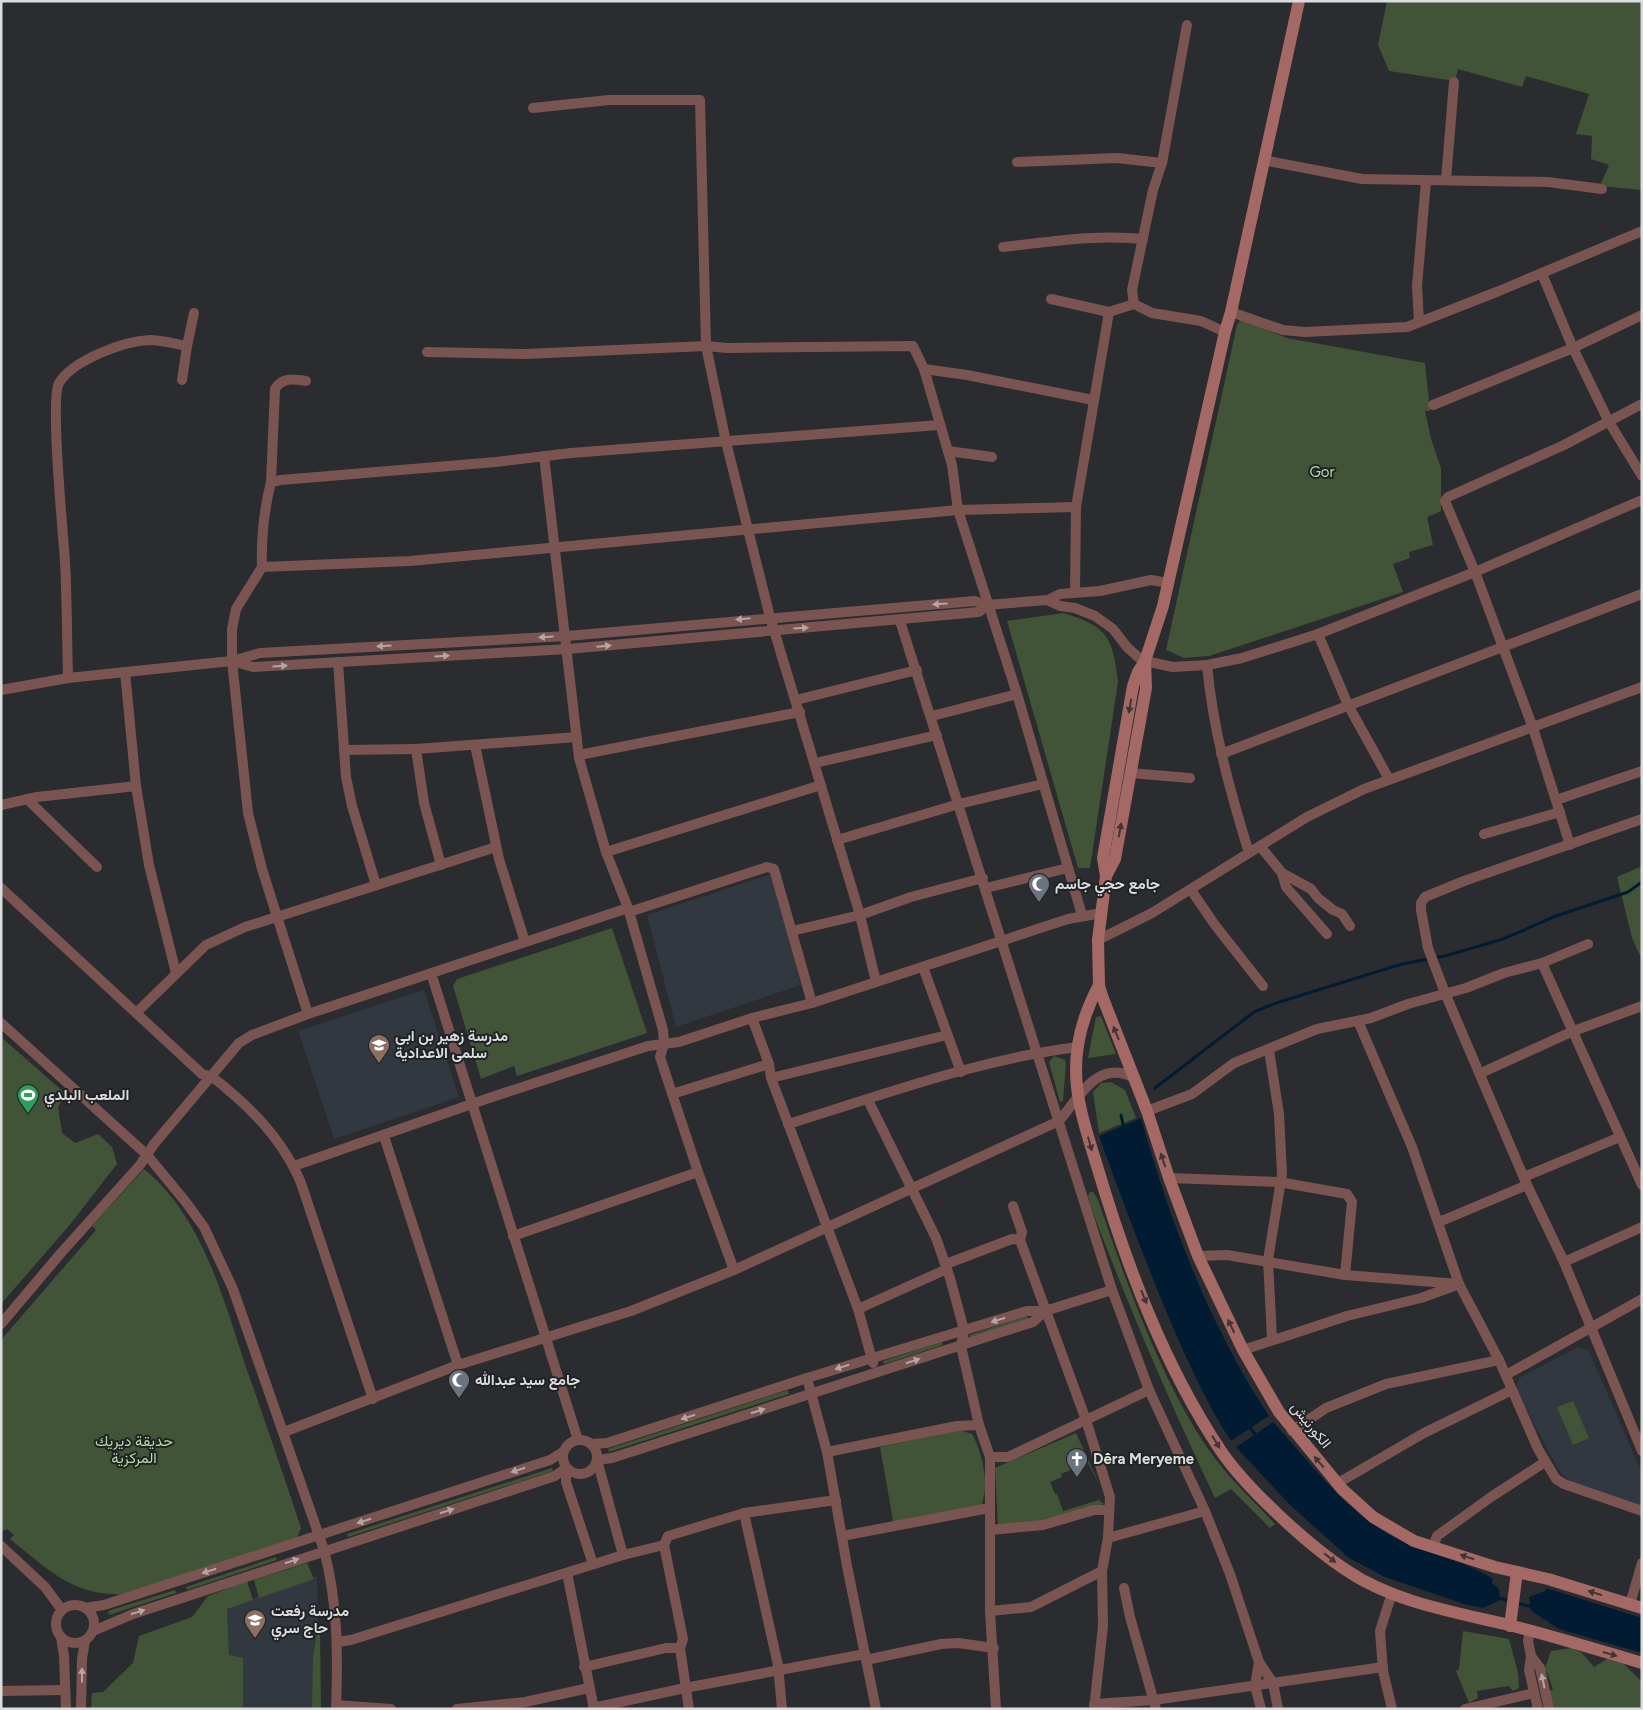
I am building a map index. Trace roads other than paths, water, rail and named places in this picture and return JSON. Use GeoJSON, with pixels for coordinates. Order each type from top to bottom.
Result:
{"type":"FeatureCollection","features":[{"type":"Feature","properties":{"kind":"main road"},"geometry":{"type":"LineString","coordinates":[[1299,1],[1263,160],[1232,312],[1225,332],[1161,614],[1145,661],[1138,672],[1133,686],[1103,858],[1106,876],[1098,940],[1099,985],[1085,1016],[1078,1047],[1076,1072],[1079,1096],[1104,1189],[1134,1272],[1180,1380],[1222,1452],[1255,1489],[1311,1542],[1345,1570],[1392,1593],[1510,1622],[1530,1631],[1642,1663]]}},
{"type":"Feature","properties":{"kind":"main road"},"geometry":{"type":"LineString","coordinates":[[1106,876],[1115,859],[1146,688],[1145,661]]}},
{"type":"Feature","properties":{"kind":"main road","name":"الكورنيش"},"geometry":{"type":"LineString","coordinates":[[1099,985],[1135,1078],[1198,1256],[1243,1350],[1292,1431],[1338,1484],[1373,1517],[1414,1541],[1517,1578],[1548,1579],[1636,1606]]}},
{"type":"Feature","properties":{"kind":"main road"},"geometry":{"type":"LineString","coordinates":[[1510,1622],[1517,1578]]}},
{"type":"Feature","properties":{"kind":"street"},"geometry":{"type":"LineString","coordinates":[[1187,25],[1162,163],[1153,190],[1132,290],[1134,304],[1141,310],[1202,321],[1225,332]]}},
{"type":"Feature","properties":{"kind":"street"},"geometry":{"type":"LineString","coordinates":[[1446,180],[1454,82]]}},
{"type":"Feature","properties":{"kind":"street"},"geometry":{"type":"LineString","coordinates":[[534,108],[609,100],[700,100],[706,346],[726,442],[770,617],[860,915],[876,982]]}},
{"type":"Feature","properties":{"kind":"street"},"geometry":{"type":"LineString","coordinates":[[1017,162],[1117,158],[1162,163]]}},
{"type":"Feature","properties":{"kind":"street"},"geometry":{"type":"LineString","coordinates":[[1263,160],[1362,179],[1548,182],[1602,189]]}},
{"type":"Feature","properties":{"kind":"street"},"geometry":{"type":"LineString","coordinates":[[1419,322],[1417,286],[1426,181]]}},
{"type":"Feature","properties":{"kind":"street"},"geometry":{"type":"LineString","coordinates":[[1232,312],[1283,330],[1305,332],[1407,327],[1542,274],[1642,231]]}},
{"type":"Feature","properties":{"kind":"street"},"geometry":{"type":"LineString","coordinates":[[1003,247],[1080,238],[1119,237],[1143,239]]}},
{"type":"Feature","properties":{"kind":"street"},"geometry":{"type":"LineString","coordinates":[[1542,274],[1573,348],[1608,422],[1642,476]]}},
{"type":"Feature","properties":{"kind":"street"},"geometry":{"type":"LineString","coordinates":[[1051,299],[1110,312],[1134,304]]}},
{"type":"Feature","properties":{"kind":"street"},"geometry":{"type":"LineString","coordinates":[[1075,592],[1076,507],[1093,400],[1110,312]]}},
{"type":"Feature","properties":{"kind":"street"},"geometry":{"type":"LineString","coordinates":[[182,380],[194,313]]}},
{"type":"Feature","properties":{"kind":"street"},"geometry":{"type":"LineString","coordinates":[[1434,405],[1573,348],[1642,315]]}},
{"type":"Feature","properties":{"kind":"street"},"geometry":{"type":"LineString","coordinates":[[68,678],[65,563],[56,421],[56,394],[59,384],[83,362],[126,344],[151,340],[187,346]]}},
{"type":"Feature","properties":{"kind":"street"},"geometry":{"type":"LineString","coordinates":[[427,352],[525,354],[706,346],[727,348],[913,346],[924,369],[952,465],[958,510],[987,606],[1017,694],[1082,915]]}},
{"type":"Feature","properties":{"kind":"street"},"geometry":{"type":"LineString","coordinates":[[924,369],[967,374],[1093,400]]}},
{"type":"Feature","properties":{"kind":"street"},"geometry":{"type":"LineString","coordinates":[[306,381],[291,379],[278,384],[275,389],[271,482],[261,543],[262,566],[236,609],[232,630],[232,661],[248,813],[277,916],[308,1014]]}},
{"type":"Feature","properties":{"kind":"street"},"geometry":{"type":"LineString","coordinates":[[1570,845],[1533,728],[1475,572],[1446,503],[1448,497],[1564,445],[1642,404]]}},
{"type":"Feature","properties":{"kind":"street"},"geometry":{"type":"LineString","coordinates":[[271,482],[294,478],[496,462],[544,456],[939,424]]}},
{"type":"Feature","properties":{"kind":"street"},"geometry":{"type":"LineString","coordinates":[[948,451],[992,457]]}},
{"type":"Feature","properties":{"kind":"street"},"geometry":{"type":"LineString","coordinates":[[544,456],[567,636],[579,755],[606,852],[628,910],[663,1030],[664,1044],[660,1057],[698,1172],[734,1270]]}},
{"type":"Feature","properties":{"kind":"street"},"geometry":{"type":"LineString","coordinates":[[1048,600],[1095,616],[1113,629],[1127,647],[1145,661],[1173,666],[1207,665],[1242,658],[1318,634],[1475,572],[1642,500]]}},
{"type":"Feature","properties":{"kind":"street"},"geometry":{"type":"LineString","coordinates":[[262,566],[410,561],[958,510],[1012,507],[1076,507]]}},
{"type":"Feature","properties":{"kind":"street"},"geometry":{"type":"LineString","coordinates":[[1,690],[68,678],[232,661],[260,653],[567,636],[770,617],[976,601],[987,606],[1048,600],[1060,594],[1100,591],[1151,580],[1168,583]]}},
{"type":"Feature","properties":{"kind":"street"},"geometry":{"type":"LineString","coordinates":[[1221,754],[1642,594]]}},
{"type":"Feature","properties":{"kind":"street"},"geometry":{"type":"LineString","coordinates":[[232,661],[253,667],[568,649],[774,630],[900,621],[979,612],[987,606]]}},
{"type":"Feature","properties":{"kind":"street"},"geometry":{"type":"LineString","coordinates":[[900,621],[932,716],[1112,1290],[1149,1390],[1205,1511],[1230,1574],[1259,1662],[1273,1683],[1278,1709]]}},
{"type":"Feature","properties":{"kind":"street"},"geometry":{"type":"LineString","coordinates":[[1318,634],[1348,705],[1389,779]]}},
{"type":"Feature","properties":{"kind":"street"},"geometry":{"type":"LineString","coordinates":[[338,662],[346,777],[352,806],[376,885]]}},
{"type":"Feature","properties":{"kind":"street"},"geometry":{"type":"LineString","coordinates":[[1207,665],[1210,698],[1221,754],[1249,853]]}},
{"type":"Feature","properties":{"kind":"street"},"geometry":{"type":"LineString","coordinates":[[796,700],[917,670]]}},
{"type":"Feature","properties":{"kind":"street"},"geometry":{"type":"LineString","coordinates":[[125,672],[136,786],[149,865],[176,973]]}},
{"type":"Feature","properties":{"kind":"street"},"geometry":{"type":"LineString","coordinates":[[1098,940],[1129,926],[1191,890],[1323,808],[1389,779],[1642,687]]}},
{"type":"Feature","properties":{"kind":"street"},"geometry":{"type":"LineString","coordinates":[[932,716],[1017,694]]}},
{"type":"Feature","properties":{"kind":"street"},"geometry":{"type":"LineString","coordinates":[[579,755],[800,712]]}},
{"type":"Feature","properties":{"kind":"street"},"geometry":{"type":"LineString","coordinates":[[815,763],[937,735]]}},
{"type":"Feature","properties":{"kind":"street"},"geometry":{"type":"LineString","coordinates":[[344,750],[416,749],[578,737]]}},
{"type":"Feature","properties":{"kind":"street"},"geometry":{"type":"LineString","coordinates":[[475,745],[496,847],[525,942]]}},
{"type":"Feature","properties":{"kind":"street"},"geometry":{"type":"LineString","coordinates":[[416,749],[424,802],[441,865]]}},
{"type":"Feature","properties":{"kind":"street"},"geometry":{"type":"LineString","coordinates":[[1556,800],[1642,771]]}},
{"type":"Feature","properties":{"kind":"street"},"geometry":{"type":"LineString","coordinates":[[1130,773],[1190,778]]}},
{"type":"Feature","properties":{"kind":"street"},"geometry":{"type":"LineString","coordinates":[[837,840],[959,804],[1044,784]]}},
{"type":"Feature","properties":{"kind":"street"},"geometry":{"type":"LineString","coordinates":[[606,852],[821,785]]}},
{"type":"Feature","properties":{"kind":"street"},"geometry":{"type":"LineString","coordinates":[[1,805],[27,799],[136,786]]}},
{"type":"Feature","properties":{"kind":"street"},"geometry":{"type":"LineString","coordinates":[[27,799],[97,867]]}},
{"type":"Feature","properties":{"kind":"street"},"geometry":{"type":"LineString","coordinates":[[1484,834],[1560,812]]}},
{"type":"Feature","properties":{"kind":"street"},"geometry":{"type":"LineString","coordinates":[[1642,819],[1464,881],[1425,898],[1421,910],[1428,948],[1445,993],[1526,1181],[1592,1327],[1642,1451]]}},
{"type":"Feature","properties":{"kind":"street"},"geometry":{"type":"LineString","coordinates":[[1260,846],[1282,873],[1311,889],[1318,898],[1333,910],[1342,914],[1350,926]]}},
{"type":"Feature","properties":{"kind":"street"},"geometry":{"type":"LineString","coordinates":[[137,1012],[206,945],[245,927],[496,847]]}},
{"type":"Feature","properties":{"kind":"street"},"geometry":{"type":"LineString","coordinates":[[1,1324],[147,1154],[212,1076],[227,1055],[239,1043],[252,1035],[308,1014],[525,942],[767,867],[774,869],[812,1003]]}},
{"type":"Feature","properties":{"kind":"street"},"geometry":{"type":"LineString","coordinates":[[792,931],[860,915],[911,897],[1068,868]]}},
{"type":"Feature","properties":{"kind":"street"},"geometry":{"type":"LineString","coordinates":[[1282,873],[1286,887],[1327,934]]}},
{"type":"Feature","properties":{"kind":"street"},"geometry":{"type":"LineString","coordinates":[[1,888],[202,1074],[212,1076],[264,1123],[294,1166],[333,1274],[373,1399]]}},
{"type":"Feature","properties":{"kind":"street"},"geometry":{"type":"LineString","coordinates":[[1191,890],[1215,925],[1263,986]]}},
{"type":"Feature","properties":{"kind":"street"},"geometry":{"type":"LineString","coordinates":[[294,1166],[648,1046],[679,1042],[752,1018],[812,1003],[1082,915],[1102,913]]}},
{"type":"Feature","properties":{"kind":"street"},"geometry":{"type":"LineString","coordinates":[[1147,1111],[1192,1094],[1234,1063],[1317,1029],[1358,1021],[1524,966],[1542,962],[1588,944]]}},
{"type":"Feature","properties":{"kind":"street"},"geometry":{"type":"LineString","coordinates":[[1542,962],[1571,1032],[1642,1185]]}},
{"type":"Feature","properties":{"kind":"street"},"geometry":{"type":"LineString","coordinates":[[923,967],[961,1072]]}},
{"type":"Feature","properties":{"kind":"street"},"geometry":{"type":"LineString","coordinates":[[431,973],[578,1440]]}},
{"type":"Feature","properties":{"kind":"street"},"geometry":{"type":"LineString","coordinates":[[1481,1073],[1571,1032],[1642,1006]]}},
{"type":"Feature","properties":{"kind":"street"},"geometry":{"type":"LineString","coordinates":[[752,1018],[788,1124],[858,1308],[876,1373]]}},
{"type":"Feature","properties":{"kind":"street"},"geometry":{"type":"LineString","coordinates":[[1358,1021],[1412,1147],[1460,1284],[1499,1360],[1545,1462],[1556,1479],[1564,1484],[1642,1511]]}},
{"type":"Feature","properties":{"kind":"street"},"geometry":{"type":"LineString","coordinates":[[1,1023],[147,1154],[195,1214],[220,1260],[284,1432],[324,1550],[332,1579],[338,1642],[336,1707],[391,1709]]}},
{"type":"Feature","properties":{"kind":"street"},"geometry":{"type":"LineString","coordinates":[[772,1078],[948,1035]]}},
{"type":"Feature","properties":{"kind":"street"},"geometry":{"type":"LineString","coordinates":[[788,1124],[961,1072],[1038,1052],[1078,1047]]}},
{"type":"Feature","properties":{"kind":"street"},"geometry":{"type":"LineString","coordinates":[[1269,1050],[1279,1114],[1282,1174],[1279,1182],[1268,1260],[1272,1339]]}},
{"type":"Feature","properties":{"kind":"street"},"geometry":{"type":"LineString","coordinates":[[672,1094],[769,1064]]}},
{"type":"Feature","properties":{"kind":"street"},"geometry":{"type":"LineString","coordinates":[[284,1432],[458,1365],[631,1311],[734,1270],[1059,1121],[1085,1087],[1104,1075],[1126,1073],[1135,1078]]}},
{"type":"Feature","properties":{"kind":"street"},"geometry":{"type":"LineString","coordinates":[[868,1100],[936,1238],[964,1330],[961,1346],[979,1425],[990,1457],[990,1611],[994,1648],[996,1709]]}},
{"type":"Feature","properties":{"kind":"street"},"geometry":{"type":"LineString","coordinates":[[384,1136],[458,1365]]}},
{"type":"Feature","properties":{"kind":"street"},"geometry":{"type":"LineString","coordinates":[[1439,1222],[1620,1137]]}},
{"type":"Feature","properties":{"kind":"street"},"geometry":{"type":"LineString","coordinates":[[513,1236],[698,1172]]}},
{"type":"Feature","properties":{"kind":"street"},"geometry":{"type":"LineString","coordinates":[[1169,1178],[1279,1182],[1344,1193],[1352,1202],[1345,1274]]}},
{"type":"Feature","properties":{"kind":"street"},"geometry":{"type":"LineString","coordinates":[[1013,1206],[1022,1232],[1020,1240],[1086,1420],[1108,1489],[1108,1538],[1102,1572],[1103,1626],[1094,1708],[1155,1704],[1273,1683],[1383,1667]]}},
{"type":"Feature","properties":{"kind":"street"},"geometry":{"type":"LineString","coordinates":[[1564,1262],[1642,1227]]}},
{"type":"Feature","properties":{"kind":"street"},"geometry":{"type":"LineString","coordinates":[[858,1308],[1012,1239],[1020,1240]]}},
{"type":"Feature","properties":{"kind":"street"},"geometry":{"type":"LineString","coordinates":[[1198,1256],[1228,1255],[1345,1274],[1460,1284]]}},
{"type":"Feature","properties":{"kind":"street"},"geometry":{"type":"LineString","coordinates":[[1243,1350],[1347,1316],[1421,1298],[1460,1284]]}},
{"type":"Feature","properties":{"kind":"street"},"geometry":{"type":"LineString","coordinates":[[66,1709],[61,1637],[56,1626],[58,1615],[62,1610],[73,1605],[85,1608],[104,1605],[318,1536],[550,1460],[563,1452],[570,1443],[578,1440],[591,1444],[608,1443],[807,1378],[964,1330],[1028,1311],[1045,1311],[1112,1290]]}},
{"type":"Feature","properties":{"kind":"street"},"geometry":{"type":"LineString","coordinates":[[1506,1375],[1642,1298]]}},
{"type":"Feature","properties":{"kind":"street"},"geometry":{"type":"LineString","coordinates":[[597,1460],[612,1458],[961,1346],[1033,1322],[1045,1311]]}},
{"type":"Feature","properties":{"kind":"street"},"geometry":{"type":"LineString","coordinates":[[1292,1431],[1326,1408],[1386,1384],[1499,1360]]}},
{"type":"Feature","properties":{"kind":"street"},"geometry":{"type":"LineString","coordinates":[[807,1378],[828,1452],[842,1536],[876,1709]]}},
{"type":"Feature","properties":{"kind":"street"},"geometry":{"type":"LineString","coordinates":[[990,1457],[1008,1457],[1149,1390]]}},
{"type":"Feature","properties":{"kind":"street"},"geometry":{"type":"LineString","coordinates":[[1338,1484],[1424,1433],[1512,1390]]}},
{"type":"Feature","properties":{"kind":"street"},"geometry":{"type":"LineString","coordinates":[[828,1452],[957,1426],[979,1425]]}},
{"type":"Feature","properties":{"kind":"street"},"geometry":{"type":"LineString","coordinates":[[591,1444],[595,1449],[623,1555]]}},
{"type":"Feature","properties":{"kind":"street"},"geometry":{"type":"LineString","coordinates":[[563,1452],[563,1463],[566,1468],[576,1474],[592,1470],[597,1460]]}},
{"type":"Feature","properties":{"kind":"street"},"geometry":{"type":"LineString","coordinates":[[1434,1547],[1437,1536],[1490,1497],[1545,1462]]}},
{"type":"Feature","properties":{"kind":"street"},"geometry":{"type":"LineString","coordinates":[[81,1709],[82,1659],[85,1641],[93,1631],[110,1622],[324,1550],[555,1476],[566,1468]]}},
{"type":"Feature","properties":{"kind":"street"},"geometry":{"type":"LineString","coordinates":[[566,1468],[566,1482],[593,1564]]}},
{"type":"Feature","properties":{"kind":"street"},"geometry":{"type":"LineString","coordinates":[[689,1709],[680,1648],[683,1639],[664,1545],[668,1536],[744,1513],[836,1500]]}},
{"type":"Feature","properties":{"kind":"street"},"geometry":{"type":"LineString","coordinates":[[842,1536],[989,1508]]}},
{"type":"Feature","properties":{"kind":"street"},"geometry":{"type":"LineString","coordinates":[[990,1530],[1043,1525],[1094,1510],[1109,1510]]}},
{"type":"Feature","properties":{"kind":"street"},"geometry":{"type":"LineString","coordinates":[[1108,1538],[1205,1511]]}},
{"type":"Feature","properties":{"kind":"street"},"geometry":{"type":"LineString","coordinates":[[744,1513],[779,1671],[782,1709]]}},
{"type":"Feature","properties":{"kind":"street"},"geometry":{"type":"LineString","coordinates":[[338,1642],[351,1640],[623,1555],[664,1545]]}},
{"type":"Feature","properties":{"kind":"street"},"geometry":{"type":"LineString","coordinates":[[1,1546],[45,1587],[62,1610]]}},
{"type":"Feature","properties":{"kind":"street"},"geometry":{"type":"LineString","coordinates":[[1636,1606],[1642,1563]]}},
{"type":"Feature","properties":{"kind":"street"},"geometry":{"type":"LineString","coordinates":[[990,1611],[1032,1607],[1102,1572]]}},
{"type":"Feature","properties":{"kind":"street"},"geometry":{"type":"LineString","coordinates":[[566,1573],[594,1708],[685,1688],[941,1644],[958,1643],[994,1648]]}},
{"type":"Feature","properties":{"kind":"street"},"geometry":{"type":"LineString","coordinates":[[178,1581],[183,1597]]}},
{"type":"Feature","properties":{"kind":"street"},"geometry":{"type":"LineString","coordinates":[[1124,1588],[1130,1617],[1155,1704]]}},
{"type":"Feature","properties":{"kind":"street"},"geometry":{"type":"LineString","coordinates":[[1392,1593],[1380,1631],[1383,1667],[1392,1709]]}},
{"type":"Feature","properties":{"kind":"street"},"geometry":{"type":"LineString","coordinates":[[85,1608],[93,1618],[93,1631]]}},
{"type":"Feature","properties":{"kind":"street"},"geometry":{"type":"LineString","coordinates":[[1530,1631],[1528,1641],[1531,1656],[1528,1670],[1538,1709]]}},
{"type":"Feature","properties":{"kind":"street"},"geometry":{"type":"LineString","coordinates":[[61,1637],[72,1643],[85,1641]]}},
{"type":"Feature","properties":{"kind":"street"},"geometry":{"type":"LineString","coordinates":[[584,1667],[666,1648],[680,1648]]}},
{"type":"Feature","properties":{"kind":"street"},"geometry":{"type":"LineString","coordinates":[[1531,1656],[1540,1668],[1548,1709]]}},
{"type":"Feature","properties":{"kind":"street"},"geometry":{"type":"LineString","coordinates":[[1259,1662],[1255,1686],[1261,1709]]}},
{"type":"Feature","properties":{"kind":"street"},"geometry":{"type":"LineString","coordinates":[[458,1709],[525,1702],[589,1688]]}},
{"type":"Feature","properties":{"kind":"street"},"geometry":{"type":"LineString","coordinates":[[1,1691],[66,1690]]}},
{"type":"Feature","properties":{"kind":"street"},"geometry":{"type":"LineString","coordinates":[[1465,1709],[1534,1693]]}},
{"type":"Feature","properties":{"kind":"water"},"geometry":{"type":"Polygon","coordinates":[[[1141,1118],[1165,1196],[1193,1272],[1228,1346],[1269,1416],[1231,1441],[1205,1396],[1176,1334],[1124,1205],[1099,1136],[1141,1118]]]}},
{"type":"Feature","properties":{"kind":"water"},"geometry":{"type":"Polygon","coordinates":[[[1273,1422],[1327,1483],[1372,1524],[1401,1541],[1468,1566],[1493,1579],[1492,1583],[1499,1588],[1500,1600],[1483,1608],[1464,1604],[1385,1577],[1349,1558],[1289,1504],[1236,1447],[1273,1422]]]}},
{"type":"Feature","properties":{"kind":"water"},"geometry":{"type":"Polygon","coordinates":[[[1546,1588],[1642,1618],[1642,1653],[1559,1629],[1531,1611],[1529,1597],[1546,1588]]]}},
{"type":"Feature","properties":{"kind":"waterway"},"geometry":{"type":"LineString","coordinates":[[1155,1088],[1254,1012],[1276,1003],[1402,964],[1445,956],[1503,939],[1556,916],[1628,892],[1642,882]]}},
{"type":"Feature","properties":{"kind":"waterway"},"geometry":{"type":"LineString","coordinates":[[1121,1115],[1124,1129]]}},
{"type":"Feature","properties":{"kind":"waterway"},"geometry":{"type":"LineString","coordinates":[[1249,1426],[1257,1437]]}},
{"type":"Feature","properties":{"kind":"waterway"},"geometry":{"type":"LineString","coordinates":[[1498,1598],[1511,1601]]}},
{"type":"Feature","properties":{"kind":"waterway"},"geometry":{"type":"LineString","coordinates":[[1517,1603],[1533,1607]]}},
{"type":"Feature","properties":{"kind":"place","name":"جامع حجي جاسم"},"geometry":{"type":"Point","coordinates":[1039,903]}},
{"type":"Feature","properties":{"kind":"place","name":"مدرسة زهير بن ابي سلمى الاعدادية"},"geometry":{"type":"Point","coordinates":[379,1064]}},
{"type":"Feature","properties":{"kind":"place","name":"الملعب البلدي"},"geometry":{"type":"Point","coordinates":[28,1114]}},
{"type":"Feature","properties":{"kind":"place","name":"جامع سيد عبدالله"},"geometry":{"type":"Point","coordinates":[459,1399]}},
{"type":"Feature","properties":{"kind":"place","name":"Dêra Meryeme"},"geometry":{"type":"Point","coordinates":[1077,1478]}},
{"type":"Feature","properties":{"kind":"place","name":"مدرسة رفعت حاج سري"},"geometry":{"type":"Point","coordinates":[255,1639]}},
{"type":"Feature","properties":{"kind":"park label","name":"Gor"},"geometry":{"type":"Point","coordinates":[1322,472]}},
{"type":"Feature","properties":{"kind":"park label","name":"حديقة ديريك المركزية"},"geometry":{"type":"Point","coordinates":[134,1450]}}]}
